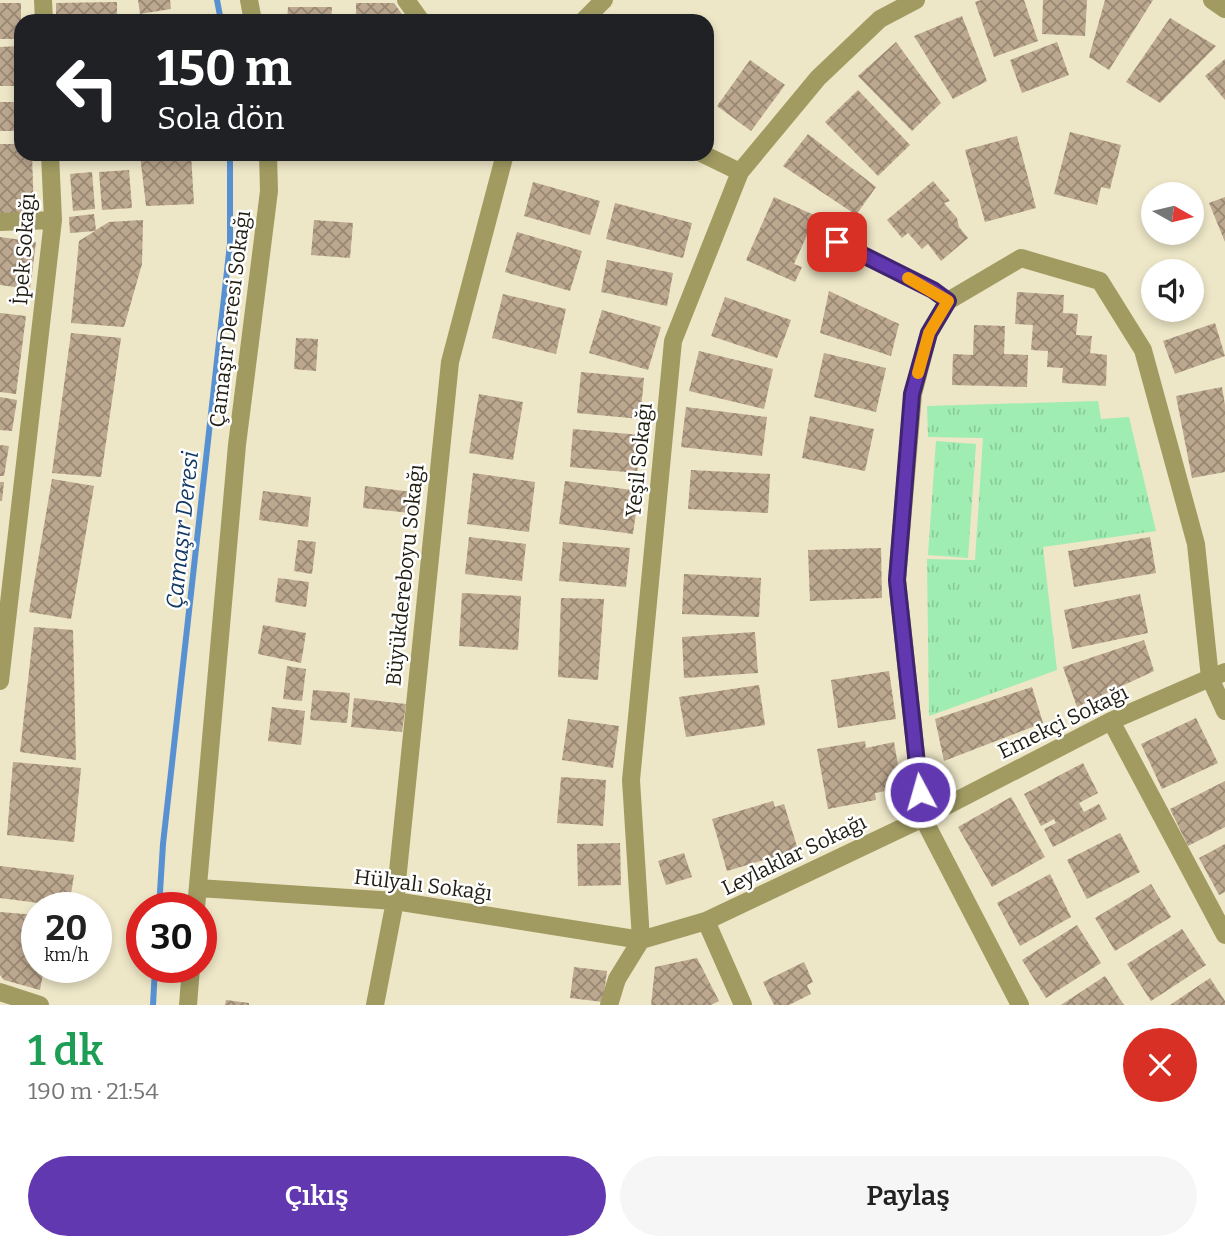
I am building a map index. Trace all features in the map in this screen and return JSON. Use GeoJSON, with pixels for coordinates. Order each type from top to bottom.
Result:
{"type":"FeatureCollection","features":[{"type":"Feature","properties":{"kind":"street"},"geometry":{"type":"LineString","coordinates":[[590,14],[604,0]]}},
{"type":"Feature","properties":{"kind":"street","name":"Yeşil Sokağı"},"geometry":{"type":"LineString","coordinates":[[641,940],[631,780],[673,341],[740,172],[818,78],[880,19],[916,0]]}},
{"type":"Feature","properties":{"kind":"street"},"geometry":{"type":"LineString","coordinates":[[1212,0],[1225,7]]}},
{"type":"Feature","properties":{"kind":"street"},"geometry":{"type":"LineString","coordinates":[[1220,0],[1225,7]]}},
{"type":"Feature","properties":{"kind":"street"},"geometry":{"type":"LineString","coordinates":[[714,159],[740,172]]}},
{"type":"Feature","properties":{"kind":"street","name":"İpek Sokağı"},"geometry":{"type":"LineString","coordinates":[[0,681],[53,220],[50,161]]}},
{"type":"Feature","properties":{"kind":"street","name":"Çamaşır Deresi Sokağı"},"geometry":{"type":"LineString","coordinates":[[198,892],[237,445],[269,191],[268,161]]}},
{"type":"Feature","properties":{"kind":"street","name":"Büyükdereboyu Sokağı"},"geometry":{"type":"LineString","coordinates":[[375,1005],[395,901],[450,362],[503,161]]}},
{"type":"Feature","properties":{"kind":"street"},"geometry":{"type":"LineString","coordinates":[[0,222],[53,220]]}},
{"type":"Feature","properties":{"kind":"street"},"geometry":{"type":"LineString","coordinates":[[1020,1005],[923,818],[897,580],[912,394],[929,333],[948,301],[1021,258],[1100,281],[1143,350],[1196,544],[1225,711]]}},
{"type":"Feature","properties":{"kind":"street","name":"Emekçi Sokağı"},"geometry":{"type":"LineString","coordinates":[[923,818],[1111,721],[1218,675]]}},
{"type":"Feature","properties":{"kind":"street"},"geometry":{"type":"LineString","coordinates":[[1111,721],[1225,935]]}},
{"type":"Feature","properties":{"kind":"street","name":"Leylaklar Sokağı"},"geometry":{"type":"LineString","coordinates":[[641,940],[706,922],[923,818]]}},
{"type":"Feature","properties":{"kind":"street","name":"Hülyalı Sokağı"},"geometry":{"type":"LineString","coordinates":[[198,888],[395,901],[641,940]]}},
{"type":"Feature","properties":{"kind":"street"},"geometry":{"type":"LineString","coordinates":[[706,922],[743,1005]]}},
{"type":"Feature","properties":{"kind":"street"},"geometry":{"type":"LineString","coordinates":[[608,1005],[617,979],[641,940]]}},
{"type":"Feature","properties":{"kind":"street"},"geometry":{"type":"LineString","coordinates":[[188,1005],[190,983]]}},
{"type":"Feature","properties":{"kind":"street"},"geometry":{"type":"LineString","coordinates":[[0,992],[40,1005]]}},
{"type":"Feature","properties":{"kind":"lane"},"geometry":{"type":"LineString","coordinates":[[837,242],[933,290],[948,301]]}},
{"type":"Feature","properties":{"kind":"green space"},"geometry":{"type":"Polygon","coordinates":[[[1098,401],[1101,419],[1129,417],[1156,531],[1043,547],[1057,670],[929,716],[927,559],[975,560],[983,438],[928,437],[927,406],[1098,401]]]}},
{"type":"Feature","properties":{"kind":"green space"},"geometry":{"type":"Polygon","coordinates":[[[936,441],[976,444],[968,558],[928,555],[936,441]]]}},
{"type":"Feature","properties":{"kind":"building"},"geometry":{"type":"Polygon","coordinates":[[[138,0],[170,0],[171,9],[140,14],[138,0]]]}},
{"type":"Feature","properties":{"kind":"building"},"geometry":{"type":"Polygon","coordinates":[[[1024,0],[1038,41],[994,57],[975,2],[1024,0]]]}},
{"type":"Feature","properties":{"kind":"building"},"geometry":{"type":"Polygon","coordinates":[[[1043,0],[1087,0],[1085,36],[1042,34],[1043,0]]]}},
{"type":"Feature","properties":{"kind":"building"},"geometry":{"type":"Polygon","coordinates":[[[1105,0],[1153,0],[1109,70],[1089,57],[1105,0]]]}},
{"type":"Feature","properties":{"kind":"building"},"geometry":{"type":"Polygon","coordinates":[[[117,2],[117,14],[56,14],[56,3],[117,2]]]}},
{"type":"Feature","properties":{"kind":"building"},"geometry":{"type":"Polygon","coordinates":[[[0,3],[21,3],[21,14],[14,14],[14,39],[0,39],[0,3]]]}},
{"type":"Feature","properties":{"kind":"building"},"geometry":{"type":"Polygon","coordinates":[[[356,3],[394,3],[402,14],[356,14],[356,3]]]}},
{"type":"Feature","properties":{"kind":"building"},"geometry":{"type":"Polygon","coordinates":[[[288,7],[332,7],[332,14],[288,14],[288,7]]]}},
{"type":"Feature","properties":{"kind":"building"},"geometry":{"type":"Polygon","coordinates":[[[962,16],[987,81],[953,99],[914,36],[962,16]]]}},
{"type":"Feature","properties":{"kind":"building"},"geometry":{"type":"Polygon","coordinates":[[[1170,18],[1216,46],[1160,103],[1126,82],[1170,18]]]}},
{"type":"Feature","properties":{"kind":"building"},"geometry":{"type":"Polygon","coordinates":[[[896,42],[941,103],[912,131],[858,76],[896,42]]]}},
{"type":"Feature","properties":{"kind":"building"},"geometry":{"type":"Polygon","coordinates":[[[1057,42],[1069,75],[1022,93],[1010,60],[1057,42]]]}},
{"type":"Feature","properties":{"kind":"building"},"geometry":{"type":"Polygon","coordinates":[[[14,46],[14,86],[0,86],[0,47],[14,46]]]}},
{"type":"Feature","properties":{"kind":"building"},"geometry":{"type":"Polygon","coordinates":[[[1225,59],[1225,100],[1205,76],[1225,59]]]}},
{"type":"Feature","properties":{"kind":"building"},"geometry":{"type":"Polygon","coordinates":[[[750,60],[785,85],[751,131],[717,106],[750,60]]]}},
{"type":"Feature","properties":{"kind":"building"},"geometry":{"type":"Polygon","coordinates":[[[858,90],[910,145],[878,176],[825,122],[858,90]]]}},
{"type":"Feature","properties":{"kind":"building"},"geometry":{"type":"Polygon","coordinates":[[[0,102],[14,102],[14,131],[0,131],[0,102]]]}},
{"type":"Feature","properties":{"kind":"building"},"geometry":{"type":"Polygon","coordinates":[[[1070,132],[1121,145],[1110,189],[1101,187],[1097,205],[1054,194],[1070,132]]]}},
{"type":"Feature","properties":{"kind":"building"},"geometry":{"type":"Polygon","coordinates":[[[808,134],[876,187],[856,215],[783,166],[808,134]]]}},
{"type":"Feature","properties":{"kind":"building"},"geometry":{"type":"Polygon","coordinates":[[[1017,136],[1036,208],[985,222],[965,150],[1017,136]]]}},
{"type":"Feature","properties":{"kind":"building"},"geometry":{"type":"Polygon","coordinates":[[[0,144],[14,144],[14,161],[32,161],[34,216],[0,217],[0,144]]]}},
{"type":"Feature","properties":{"kind":"building"},"geometry":{"type":"Polygon","coordinates":[[[141,161],[191,161],[194,204],[146,206],[141,161]]]}},
{"type":"Feature","properties":{"kind":"building"},"geometry":{"type":"Polygon","coordinates":[[[129,170],[132,208],[102,210],[99,172],[129,170]]]}},
{"type":"Feature","properties":{"kind":"building"},"geometry":{"type":"Polygon","coordinates":[[[92,172],[95,209],[73,211],[70,174],[92,172]]]}},
{"type":"Feature","properties":{"kind":"building"},"geometry":{"type":"Polygon","coordinates":[[[933,181],[950,201],[944,203],[957,218],[959,227],[968,238],[941,261],[928,244],[922,249],[908,233],[902,238],[887,220],[933,181]]]}},
{"type":"Feature","properties":{"kind":"building"},"geometry":{"type":"Polygon","coordinates":[[[533,182],[600,201],[590,235],[524,216],[533,182]]]}},
{"type":"Feature","properties":{"kind":"building"},"geometry":{"type":"Polygon","coordinates":[[[774,197],[823,219],[814,239],[807,235],[794,264],[802,267],[795,282],[746,260],[774,197]]]}},
{"type":"Feature","properties":{"kind":"building"},"geometry":{"type":"Polygon","coordinates":[[[1225,197],[1225,242],[1209,203],[1225,197]]]}},
{"type":"Feature","properties":{"kind":"building"},"geometry":{"type":"Polygon","coordinates":[[[615,203],[692,223],[683,258],[606,239],[615,203]]]}},
{"type":"Feature","properties":{"kind":"building"},"geometry":{"type":"Polygon","coordinates":[[[94,214],[96,230],[109,222],[143,220],[142,264],[124,327],[71,323],[79,241],[95,231],[70,233],[69,217],[94,214]]]}},
{"type":"Feature","properties":{"kind":"building"},"geometry":{"type":"Polygon","coordinates":[[[314,220],[353,223],[350,258],[311,255],[314,220]]]}},
{"type":"Feature","properties":{"kind":"building"},"geometry":{"type":"Polygon","coordinates":[[[517,232],[582,251],[570,291],[505,272],[517,232]]]}},
{"type":"Feature","properties":{"kind":"building"},"geometry":{"type":"Polygon","coordinates":[[[0,237],[36,242],[30,289],[0,285],[0,237]]]}},
{"type":"Feature","properties":{"kind":"building"},"geometry":{"type":"Polygon","coordinates":[[[607,260],[673,273],[667,306],[601,292],[607,260]]]}},
{"type":"Feature","properties":{"kind":"building"},"geometry":{"type":"Polygon","coordinates":[[[829,291],[899,324],[891,356],[820,333],[829,291]]]}},
{"type":"Feature","properties":{"kind":"building"},"geometry":{"type":"Polygon","coordinates":[[[1017,292],[1064,295],[1063,313],[1078,314],[1076,335],[1092,336],[1090,353],[1107,355],[1106,386],[1062,383],[1063,368],[1047,367],[1048,351],[1031,350],[1033,325],[1015,324],[1017,292]]]}},
{"type":"Feature","properties":{"kind":"building"},"geometry":{"type":"Polygon","coordinates":[[[503,294],[566,309],[556,354],[492,338],[503,294]]]}},
{"type":"Feature","properties":{"kind":"building"},"geometry":{"type":"Polygon","coordinates":[[[725,297],[791,320],[777,358],[711,336],[725,297]]]}},
{"type":"Feature","properties":{"kind":"building"},"geometry":{"type":"Polygon","coordinates":[[[602,310],[661,327],[648,370],[589,353],[602,310]]]}},
{"type":"Feature","properties":{"kind":"building"},"geometry":{"type":"Polygon","coordinates":[[[0,313],[26,316],[16,394],[0,392],[0,313]]]}},
{"type":"Feature","properties":{"kind":"building"},"geometry":{"type":"Polygon","coordinates":[[[1215,323],[1225,356],[1175,374],[1163,341],[1215,323]]]}},
{"type":"Feature","properties":{"kind":"building"},"geometry":{"type":"Polygon","coordinates":[[[974,325],[1005,326],[1004,354],[1028,355],[1027,387],[952,385],[953,354],[973,355],[974,325]]]}},
{"type":"Feature","properties":{"kind":"building"},"geometry":{"type":"Polygon","coordinates":[[[71,333],[121,338],[101,477],[52,473],[71,333]]]}},
{"type":"Feature","properties":{"kind":"building"},"geometry":{"type":"Polygon","coordinates":[[[296,338],[318,339],[316,371],[294,369],[296,338]]]}},
{"type":"Feature","properties":{"kind":"building"},"geometry":{"type":"Polygon","coordinates":[[[699,351],[773,369],[764,409],[689,391],[699,351]]]}},
{"type":"Feature","properties":{"kind":"building"},"geometry":{"type":"Polygon","coordinates":[[[824,353],[886,368],[876,412],[814,397],[824,353]]]}},
{"type":"Feature","properties":{"kind":"building"},"geometry":{"type":"Polygon","coordinates":[[[581,372],[644,378],[640,419],[577,413],[581,372]]]}},
{"type":"Feature","properties":{"kind":"building"},"geometry":{"type":"Polygon","coordinates":[[[1222,387],[1225,405],[1225,472],[1192,478],[1176,396],[1222,387]]]}},
{"type":"Feature","properties":{"kind":"building"},"geometry":{"type":"Polygon","coordinates":[[[479,394],[523,402],[513,460],[469,453],[479,394]]]}},
{"type":"Feature","properties":{"kind":"building"},"geometry":{"type":"Polygon","coordinates":[[[0,397],[17,400],[12,431],[0,430],[0,397]]]}},
{"type":"Feature","properties":{"kind":"building"},"geometry":{"type":"Polygon","coordinates":[[[686,407],[767,417],[762,456],[681,447],[686,407]]]}},
{"type":"Feature","properties":{"kind":"building"},"geometry":{"type":"Polygon","coordinates":[[[810,416],[874,429],[865,471],[802,458],[810,416]]]}},
{"type":"Feature","properties":{"kind":"building"},"geometry":{"type":"Polygon","coordinates":[[[573,429],[641,435],[637,473],[570,467],[573,429]]]}},
{"type":"Feature","properties":{"kind":"building"},"geometry":{"type":"Polygon","coordinates":[[[0,445],[9,446],[4,476],[0,476],[0,445]]]}},
{"type":"Feature","properties":{"kind":"building"},"geometry":{"type":"Polygon","coordinates":[[[691,470],[770,474],[768,513],[688,509],[691,470]]]}},
{"type":"Feature","properties":{"kind":"building"},"geometry":{"type":"Polygon","coordinates":[[[473,473],[535,482],[529,532],[467,524],[473,473]]]}},
{"type":"Feature","properties":{"kind":"building"},"geometry":{"type":"Polygon","coordinates":[[[52,479],[94,486],[71,619],[29,612],[52,479]]]}},
{"type":"Feature","properties":{"kind":"building"},"geometry":{"type":"Polygon","coordinates":[[[565,481],[639,491],[633,534],[559,524],[565,481]]]}},
{"type":"Feature","properties":{"kind":"building"},"geometry":{"type":"Polygon","coordinates":[[[0,482],[4,482],[2,501],[0,501],[0,482]]]}},
{"type":"Feature","properties":{"kind":"building"},"geometry":{"type":"Polygon","coordinates":[[[365,486],[412,492],[410,513],[363,508],[365,486]]]}},
{"type":"Feature","properties":{"kind":"building"},"geometry":{"type":"Polygon","coordinates":[[[263,491],[311,497],[308,527],[259,520],[263,491]]]}},
{"type":"Feature","properties":{"kind":"building"},"geometry":{"type":"Polygon","coordinates":[[[469,537],[526,544],[522,581],[465,574],[469,537]]]}},
{"type":"Feature","properties":{"kind":"building"},"geometry":{"type":"Polygon","coordinates":[[[1150,537],[1156,573],[1074,587],[1068,551],[1150,537]]]}},
{"type":"Feature","properties":{"kind":"building"},"geometry":{"type":"Polygon","coordinates":[[[298,540],[316,542],[312,574],[294,571],[298,540]]]}},
{"type":"Feature","properties":{"kind":"building"},"geometry":{"type":"Polygon","coordinates":[[[563,542],[630,548],[626,587],[559,581],[563,542]]]}},
{"type":"Feature","properties":{"kind":"building"},"geometry":{"type":"Polygon","coordinates":[[[881,548],[882,598],[810,601],[808,550],[881,548]]]}},
{"type":"Feature","properties":{"kind":"building"},"geometry":{"type":"Polygon","coordinates":[[[684,574],[761,578],[759,617],[682,614],[684,574]]]}},
{"type":"Feature","properties":{"kind":"building"},"geometry":{"type":"Polygon","coordinates":[[[278,578],[309,582],[306,607],[275,602],[278,578]]]}},
{"type":"Feature","properties":{"kind":"building"},"geometry":{"type":"Polygon","coordinates":[[[462,593],[521,596],[518,650],[459,646],[462,593]]]}},
{"type":"Feature","properties":{"kind":"building"},"geometry":{"type":"Polygon","coordinates":[[[1140,594],[1148,633],[1072,649],[1064,610],[1140,594]]]}},
{"type":"Feature","properties":{"kind":"building"},"geometry":{"type":"Polygon","coordinates":[[[561,598],[604,599],[598,680],[558,677],[561,598]]]}},
{"type":"Feature","properties":{"kind":"building"},"geometry":{"type":"Polygon","coordinates":[[[263,625],[306,633],[301,663],[258,654],[263,625]]]}},
{"type":"Feature","properties":{"kind":"building"},"geometry":{"type":"Polygon","coordinates":[[[34,627],[73,630],[76,760],[20,752],[34,627]]]}},
{"type":"Feature","properties":{"kind":"building"},"geometry":{"type":"Polygon","coordinates":[[[755,632],[758,673],[684,678],[682,637],[755,632]]]}},
{"type":"Feature","properties":{"kind":"building"},"geometry":{"type":"Polygon","coordinates":[[[1144,640],[1154,671],[1077,707],[1063,667],[1144,640]]]}},
{"type":"Feature","properties":{"kind":"building"},"geometry":{"type":"Polygon","coordinates":[[[287,666],[306,669],[302,701],[283,699],[287,666]]]}},
{"type":"Feature","properties":{"kind":"building"},"geometry":{"type":"Polygon","coordinates":[[[889,671],[896,719],[838,728],[831,680],[889,671]]]}},
{"type":"Feature","properties":{"kind":"building"},"geometry":{"type":"Polygon","coordinates":[[[759,685],[765,725],[686,737],[679,697],[759,685]]]}},
{"type":"Feature","properties":{"kind":"building"},"geometry":{"type":"Polygon","coordinates":[[[1032,687],[1043,723],[944,761],[935,719],[1032,687]]]}},
{"type":"Feature","properties":{"kind":"building"},"geometry":{"type":"Polygon","coordinates":[[[313,690],[350,693],[347,723],[310,720],[313,690]]]}},
{"type":"Feature","properties":{"kind":"building"},"geometry":{"type":"Polygon","coordinates":[[[354,698],[406,704],[402,732],[351,727],[354,698]]]}},
{"type":"Feature","properties":{"kind":"building"},"geometry":{"type":"Polygon","coordinates":[[[272,707],[305,711],[301,745],[268,741],[272,707]]]}},
{"type":"Feature","properties":{"kind":"building"},"geometry":{"type":"Polygon","coordinates":[[[1196,718],[1218,763],[1162,789],[1141,744],[1196,718]]]}},
{"type":"Feature","properties":{"kind":"building"},"geometry":{"type":"Polygon","coordinates":[[[568,719],[619,726],[613,768],[562,760],[568,719]]]}},
{"type":"Feature","properties":{"kind":"building"},"geometry":{"type":"Polygon","coordinates":[[[865,741],[866,748],[894,742],[902,788],[875,793],[876,800],[828,809],[817,749],[865,741]]]}},
{"type":"Feature","properties":{"kind":"building"},"geometry":{"type":"Polygon","coordinates":[[[13,762],[81,768],[74,842],[7,835],[13,762]]]}},
{"type":"Feature","properties":{"kind":"building"},"geometry":{"type":"Polygon","coordinates":[[[1083,763],[1098,793],[1079,803],[1084,812],[1099,804],[1107,819],[1053,847],[1044,829],[1056,823],[1054,819],[1041,826],[1024,794],[1083,763]]]}},
{"type":"Feature","properties":{"kind":"building"},"geometry":{"type":"Polygon","coordinates":[[[561,777],[606,780],[603,826],[557,823],[561,777]]]}},
{"type":"Feature","properties":{"kind":"building"},"geometry":{"type":"Polygon","coordinates":[[[1225,781],[1225,827],[1188,846],[1170,809],[1225,781]]]}},
{"type":"Feature","properties":{"kind":"building"},"geometry":{"type":"Polygon","coordinates":[[[1011,797],[1045,857],[992,887],[958,827],[1011,797]]]}},
{"type":"Feature","properties":{"kind":"building"},"geometry":{"type":"Polygon","coordinates":[[[773,801],[775,807],[784,804],[798,850],[727,871],[712,819],[773,801]]]}},
{"type":"Feature","properties":{"kind":"building"},"geometry":{"type":"Polygon","coordinates":[[[1120,833],[1140,872],[1087,899],[1067,860],[1120,833]]]}},
{"type":"Feature","properties":{"kind":"building"},"geometry":{"type":"Polygon","coordinates":[[[620,843],[621,885],[578,886],[577,844],[620,843]]]}},
{"type":"Feature","properties":{"kind":"building"},"geometry":{"type":"Polygon","coordinates":[[[1225,844],[1225,892],[1219,895],[1199,858],[1225,844]]]}},
{"type":"Feature","properties":{"kind":"building"},"geometry":{"type":"Polygon","coordinates":[[[684,853],[692,877],[666,885],[658,861],[684,853]]]}},
{"type":"Feature","properties":{"kind":"building"},"geometry":{"type":"Polygon","coordinates":[[[0,866],[74,875],[71,892],[21,892],[21,901],[0,898],[0,866]]]}},
{"type":"Feature","properties":{"kind":"building"},"geometry":{"type":"Polygon","coordinates":[[[1050,874],[1071,917],[1020,946],[997,903],[1050,874]]]}},
{"type":"Feature","properties":{"kind":"building"},"geometry":{"type":"Polygon","coordinates":[[[1151,884],[1171,917],[1115,951],[1095,918],[1151,884]]]}},
{"type":"Feature","properties":{"kind":"building"},"geometry":{"type":"Polygon","coordinates":[[[0,912],[21,914],[21,983],[41,983],[40,990],[4,980],[0,975],[0,912]]]}},
{"type":"Feature","properties":{"kind":"building"},"geometry":{"type":"Polygon","coordinates":[[[1077,925],[1101,963],[1046,998],[1022,960],[1077,925]]]}},
{"type":"Feature","properties":{"kind":"building"},"geometry":{"type":"Polygon","coordinates":[[[1182,929],[1206,965],[1151,1001],[1127,964],[1182,929]]]}},
{"type":"Feature","properties":{"kind":"building"},"geometry":{"type":"Polygon","coordinates":[[[697,958],[719,1001],[711,1005],[651,1005],[655,967],[697,958]]]}},
{"type":"Feature","properties":{"kind":"building"},"geometry":{"type":"Polygon","coordinates":[[[804,962],[813,982],[807,985],[811,994],[789,1005],[774,1005],[763,982],[804,962]]]}},
{"type":"Feature","properties":{"kind":"building"},"geometry":{"type":"Polygon","coordinates":[[[574,967],[607,971],[603,1002],[570,998],[574,967]]]}},
{"type":"Feature","properties":{"kind":"building"},"geometry":{"type":"Polygon","coordinates":[[[1105,976],[1124,1005],[1061,1005],[1105,976]]]}},
{"type":"Feature","properties":{"kind":"building"},"geometry":{"type":"Polygon","coordinates":[[[1210,978],[1225,1005],[1170,1005],[1210,978]]]}},
{"type":"Feature","properties":{"kind":"building"},"geometry":{"type":"Polygon","coordinates":[[[226,1000],[249,1003],[249,1005],[225,1005],[226,1000]]]}},
{"type":"Feature","properties":{"kind":"waterway","name":"Çamaşır Deresi"},"geometry":{"type":"LineString","coordinates":[[217,0],[220,14]]}},
{"type":"Feature","properties":{"kind":"waterway","name":"Çamaşır Deresi"},"geometry":{"type":"LineString","coordinates":[[160,892],[163,844],[230,244],[230,161]]}},
{"type":"Feature","properties":{"kind":"waterway","name":"Çamaşır Deresi"},"geometry":{"type":"LineString","coordinates":[[153,1005],[154,983]]}},
{"type":"Feature","properties":{"kind":"slow traffic"},"geometry":{"type":"LineString","coordinates":[[908,278],[948,301],[929,333],[918,373]]}},
{"type":"Feature","properties":{"kind":"route"},"geometry":{"type":"LineString","coordinates":[[837,242],[933,290],[948,301],[929,333],[912,394],[897,580],[920,792]]}}]}
